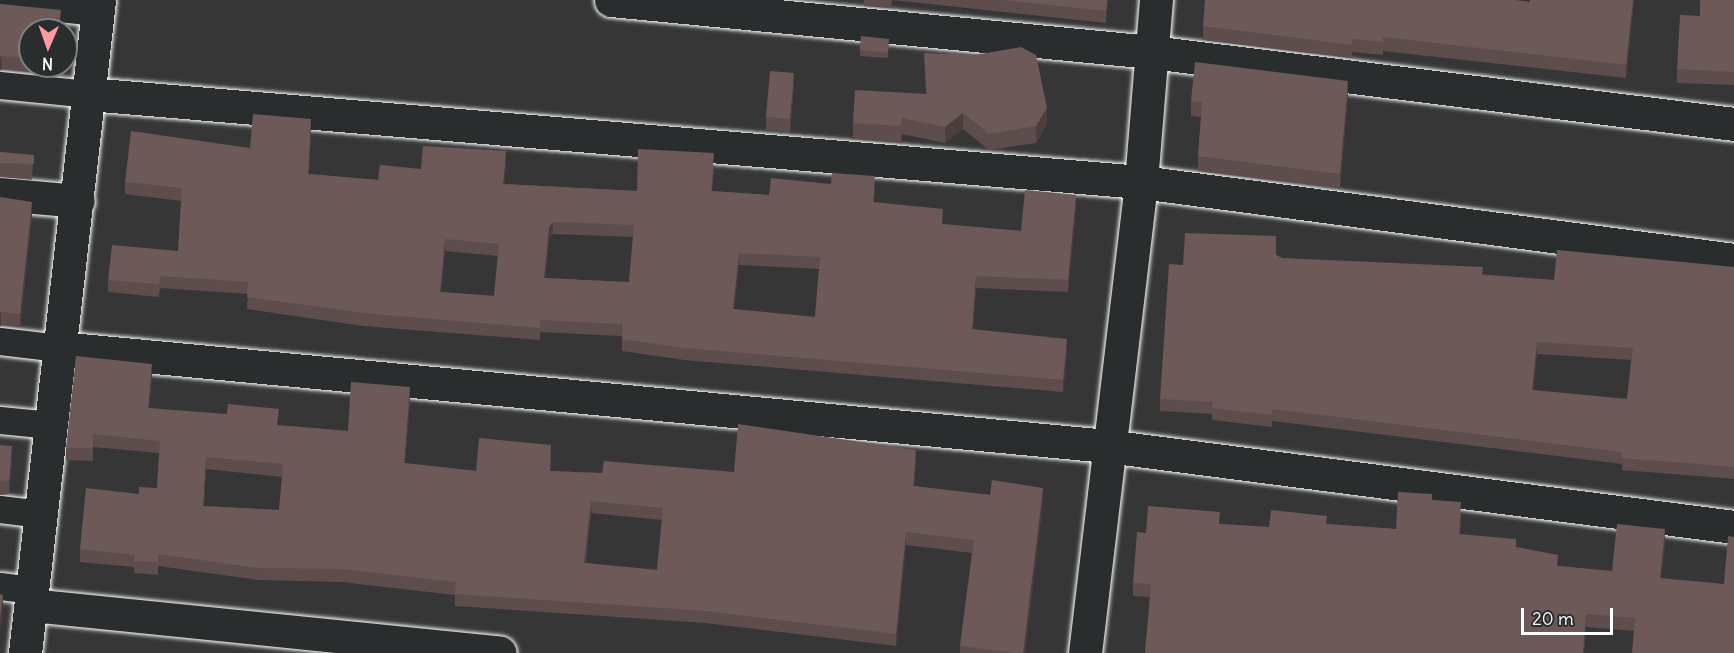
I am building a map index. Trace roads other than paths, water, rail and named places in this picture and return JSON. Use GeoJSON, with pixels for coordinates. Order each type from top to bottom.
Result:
{"type":"FeatureCollection","features":[{"type":"Feature","properties":{"kind":"street"},"geometry":{"type":"LineString","coordinates":[[611,0],[1151,52],[1734,124]]}},
{"type":"Feature","properties":{"kind":"street"},"geometry":{"type":"LineString","coordinates":[[1085,653],[1107,446],[1141,182],[1156,0]]}},
{"type":"Feature","properties":{"kind":"street"},"geometry":{"type":"LineString","coordinates":[[0,2],[98,6],[78,201],[25,653]]}},
{"type":"Feature","properties":{"kind":"street"},"geometry":{"type":"LineString","coordinates":[[0,85],[1141,182],[1734,260]]}},
{"type":"Feature","properties":{"kind":"street"},"geometry":{"type":"LineString","coordinates":[[0,194],[78,201]]}},
{"type":"Feature","properties":{"kind":"street"},"geometry":{"type":"LineString","coordinates":[[0,341],[1107,446],[1734,527]]}},
{"type":"Feature","properties":{"kind":"street"},"geometry":{"type":"LineString","coordinates":[[0,420],[51,425]]}},
{"type":"Feature","properties":{"kind":"street"},"geometry":{"type":"LineString","coordinates":[[0,509],[41,514]]}},
{"type":"Feature","properties":{"kind":"street"},"geometry":{"type":"LineString","coordinates":[[0,586],[32,597],[500,653]]}}]}
